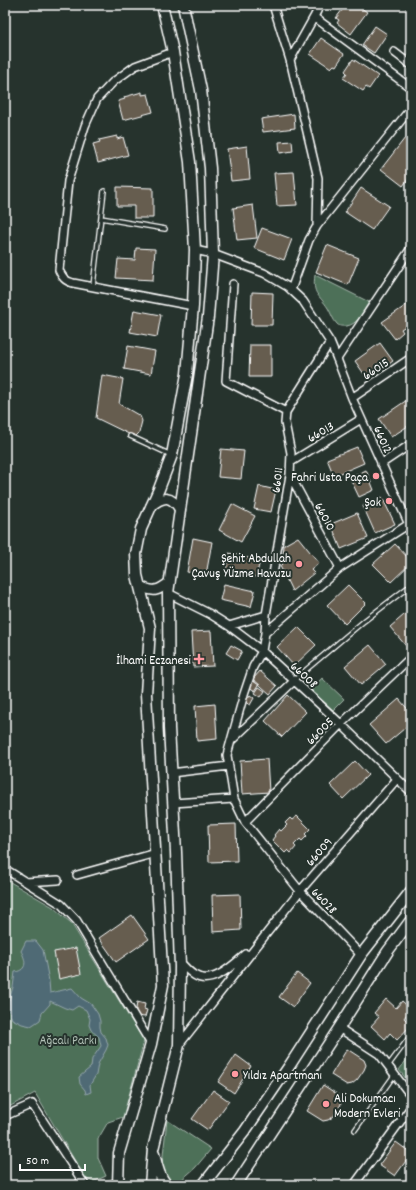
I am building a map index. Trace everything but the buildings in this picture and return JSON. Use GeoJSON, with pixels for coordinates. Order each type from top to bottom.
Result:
{"type":"FeatureCollection","features":[{"type":"Feature","properties":{"kind":"main road"},"geometry":{"type":"LineString","coordinates":[[115,1184],[119,1153],[151,1044],[163,985],[146,694],[150,628],[137,575],[136,554],[141,529],[172,455],[187,374],[193,306],[194,250],[190,162],[173,52],[162,5]]}},
{"type":"Feature","properties":{"kind":"main road"},"geometry":{"type":"LineString","coordinates":[[150,1185],[153,1149],[179,1045],[180,962],[169,728],[168,593],[208,317],[213,254],[210,168],[201,90],[183,5]]}},
{"type":"Feature","properties":{"kind":"main road"},"geometry":{"type":"LineString","coordinates":[[203,1184],[245,1131],[303,1046],[361,955],[411,891]]}},
{"type":"Feature","properties":{"kind":"main road"},"geometry":{"type":"LineString","coordinates":[[240,1184],[388,952],[411,920]]}},
{"type":"Feature","properties":{"kind":"main road"},"geometry":{"type":"LineString","coordinates":[[153,1149],[160,1174],[163,1181],[167,1185]]}},
{"type":"Feature","properties":{"kind":"street"},"geometry":{"type":"LineString","coordinates":[[274,5],[290,60],[318,178],[317,226]]}},
{"type":"Feature","properties":{"kind":"street"},"geometry":{"type":"LineString","coordinates":[[290,60],[320,5]]}},
{"type":"Feature","properties":{"kind":"street"},"geometry":{"type":"LineString","coordinates":[[314,17],[411,88]]}},
{"type":"Feature","properties":{"kind":"street"},"geometry":{"type":"LineString","coordinates":[[173,52],[135,66],[113,82],[97,99],[85,126],[68,181],[59,270],[66,281],[193,306]]}},
{"type":"Feature","properties":{"kind":"street"},"geometry":{"type":"LineString","coordinates":[[394,52],[411,65]]}},
{"type":"Feature","properties":{"kind":"street"},"geometry":{"type":"LineString","coordinates":[[291,290],[309,240],[317,226],[411,108]]}},
{"type":"Feature","properties":{"kind":"street"},"geometry":{"type":"LineString","coordinates":[[337,359],[411,248]]}},
{"type":"Feature","properties":{"kind":"street","name":"66012"},"geometry":{"type":"LineString","coordinates":[[194,250],[213,254],[264,273],[291,290],[303,301],[330,342],[361,419],[410,526]]}},
{"type":"Feature","properties":{"kind":"street"},"geometry":{"type":"LineString","coordinates":[[233,284],[226,381],[286,412],[330,342]]}},
{"type":"Feature","properties":{"kind":"street","name":"66015"},"geometry":{"type":"LineString","coordinates":[[352,398],[411,358]]}},
{"type":"Feature","properties":{"kind":"street","name":"66011"},"geometry":{"type":"LineString","coordinates":[[230,742],[253,667],[262,651],[266,615],[290,475],[291,453],[285,423],[286,412]]}},
{"type":"Feature","properties":{"kind":"street","name":"66013"},"geometry":{"type":"LineString","coordinates":[[290,462],[361,419]]}},
{"type":"Feature","properties":{"kind":"street"},"geometry":{"type":"LineString","coordinates":[[381,464],[411,444]]}},
{"type":"Feature","properties":{"kind":"street","name":"66010"},"geometry":{"type":"LineString","coordinates":[[290,475],[340,568]]}},
{"type":"Feature","properties":{"kind":"street"},"geometry":{"type":"LineString","coordinates":[[150,507],[162,499],[167,499],[176,503],[180,510]]}},
{"type":"Feature","properties":{"kind":"street"},"geometry":{"type":"LineString","coordinates":[[265,633],[340,568],[410,526]]}},
{"type":"Feature","properties":{"kind":"street"},"geometry":{"type":"LineString","coordinates":[[140,586],[154,590],[161,589],[170,582]]}},
{"type":"Feature","properties":{"kind":"street","name":"66008"},"geometry":{"type":"LineString","coordinates":[[168,593],[210,614],[229,626],[262,651],[342,724],[411,792]]}},
{"type":"Feature","properties":{"kind":"street"},"geometry":{"type":"LineString","coordinates":[[229,626],[266,615]]}},
{"type":"Feature","properties":{"kind":"street","name":"66005"},"geometry":{"type":"LineString","coordinates":[[245,822],[411,657]]}},
{"type":"Feature","properties":{"kind":"street"},"geometry":{"type":"LineString","coordinates":[[230,742],[294,681]]}},
{"type":"Feature","properties":{"kind":"street","name":"66028"},"geometry":{"type":"LineString","coordinates":[[230,742],[227,755],[234,799],[245,822],[300,891],[361,955]]}},
{"type":"Feature","properties":{"kind":"street"},"geometry":{"type":"LineString","coordinates":[[171,773],[229,766]]}},
{"type":"Feature","properties":{"kind":"street","name":"66009"},"geometry":{"type":"LineString","coordinates":[[179,1045],[300,891],[397,778]]}},
{"type":"Feature","properties":{"kind":"street"},"geometry":{"type":"LineString","coordinates":[[173,803],[234,799]]}},
{"type":"Feature","properties":{"kind":"street"},"geometry":{"type":"LineString","coordinates":[[77,875],[156,852]]}},
{"type":"Feature","properties":{"kind":"street"},"geometry":{"type":"LineString","coordinates":[[5,869],[61,904],[77,921],[151,1044]]}},
{"type":"Feature","properties":{"kind":"street"},"geometry":{"type":"LineString","coordinates":[[25,882],[58,880]]}},
{"type":"Feature","properties":{"kind":"street","name":"66009"},"geometry":{"type":"LineString","coordinates":[[180,962],[195,976],[208,979],[226,971],[260,942]]}},
{"type":"Feature","properties":{"kind":"street"},"geometry":{"type":"LineString","coordinates":[[339,1028],[379,1054],[411,1096]]}},
{"type":"Feature","properties":{"kind":"street"},"geometry":{"type":"LineString","coordinates":[[5,1116],[32,1104],[85,1185]]}},
{"type":"Feature","properties":{"kind":"street"},"geometry":{"type":"LineString","coordinates":[[354,1185],[411,1107]]}},
{"type":"Feature","properties":{"kind":"lane"},"geometry":{"type":"LineString","coordinates":[[93,286],[104,191]]}},
{"type":"Feature","properties":{"kind":"lane"},"geometry":{"type":"LineString","coordinates":[[101,218],[165,229]]}},
{"type":"Feature","properties":{"kind":"lane"},"geometry":{"type":"LineString","coordinates":[[130,436],[172,455]]}},
{"type":"Feature","properties":{"kind":"lane"},"geometry":{"type":"LineString","coordinates":[[294,681],[364,620],[411,585]]}},
{"type":"Feature","properties":{"kind":"lane"},"geometry":{"type":"LineString","coordinates":[[388,1066],[411,1035]]}},
{"type":"Feature","properties":{"kind":"lane"},"geometry":{"type":"LineString","coordinates":[[355,1130],[394,1074]]}},
{"type":"Feature","properties":{"kind":"green space"},"geometry":{"type":"Polygon","coordinates":[[[315,275],[369,302],[360,317],[354,323],[346,326],[338,325],[328,308],[315,291],[315,275]]]}},
{"type":"Feature","properties":{"kind":"green space"},"geometry":{"type":"Polygon","coordinates":[[[322,678],[344,699],[333,710],[311,690],[322,678]]]}},
{"type":"Feature","properties":{"kind":"green space","name":"Ağcalı Parkı"},"geometry":{"type":"Polygon","coordinates":[[[5,879],[53,907],[71,923],[144,1041],[123,1117],[108,1122],[98,1139],[98,1158],[106,1176],[93,1182],[85,1178],[35,1093],[5,1109],[5,879]]]}},
{"type":"Feature","properties":{"kind":"green space"},"geometry":{"type":"Polygon","coordinates":[[[411,1054],[411,1085],[399,1070],[411,1054]]]}},
{"type":"Feature","properties":{"kind":"green space"},"geometry":{"type":"Polygon","coordinates":[[[167,1120],[211,1149],[195,1168],[180,1181],[171,1180],[164,1175],[162,1164],[167,1120]]]}},
{"type":"Feature","properties":{"kind":"water"},"geometry":{"type":"Polygon","coordinates":[[[26,941],[36,941],[43,950],[50,993],[72,988],[81,998],[91,1004],[98,1014],[101,1032],[106,1038],[108,1045],[98,1064],[96,1075],[90,1085],[91,1092],[86,1094],[85,1090],[80,1084],[79,1077],[91,1067],[92,1059],[101,1046],[99,1037],[91,1030],[89,1025],[90,1019],[86,1010],[78,1006],[72,1010],[50,1001],[50,1004],[42,1013],[40,1020],[31,1026],[22,1024],[12,1019],[7,1007],[13,987],[15,972],[22,969],[25,964],[21,951],[26,941]]]}},
{"type":"Feature","properties":{"kind":"place","name":"Fahri Usta Paça"},"geometry":{"type":"Point","coordinates":[376,476]}},
{"type":"Feature","properties":{"kind":"place","name":"Şok"},"geometry":{"type":"Point","coordinates":[389,501]}},
{"type":"Feature","properties":{"kind":"place","name":"Şehit Abdullah Çavuş YÜzme Havuzu"},"geometry":{"type":"Point","coordinates":[299,564]}},
{"type":"Feature","properties":{"kind":"place","name":"İlhami Eczanesi"},"geometry":{"type":"Point","coordinates":[199,659]}},
{"type":"Feature","properties":{"kind":"place","name":"Yıldız Apartmanı"},"geometry":{"type":"Point","coordinates":[235,1074]}},
{"type":"Feature","properties":{"kind":"place","name":"Ali Dokumacı Modern Evleri"},"geometry":{"type":"Point","coordinates":[326,1104]}}]}
